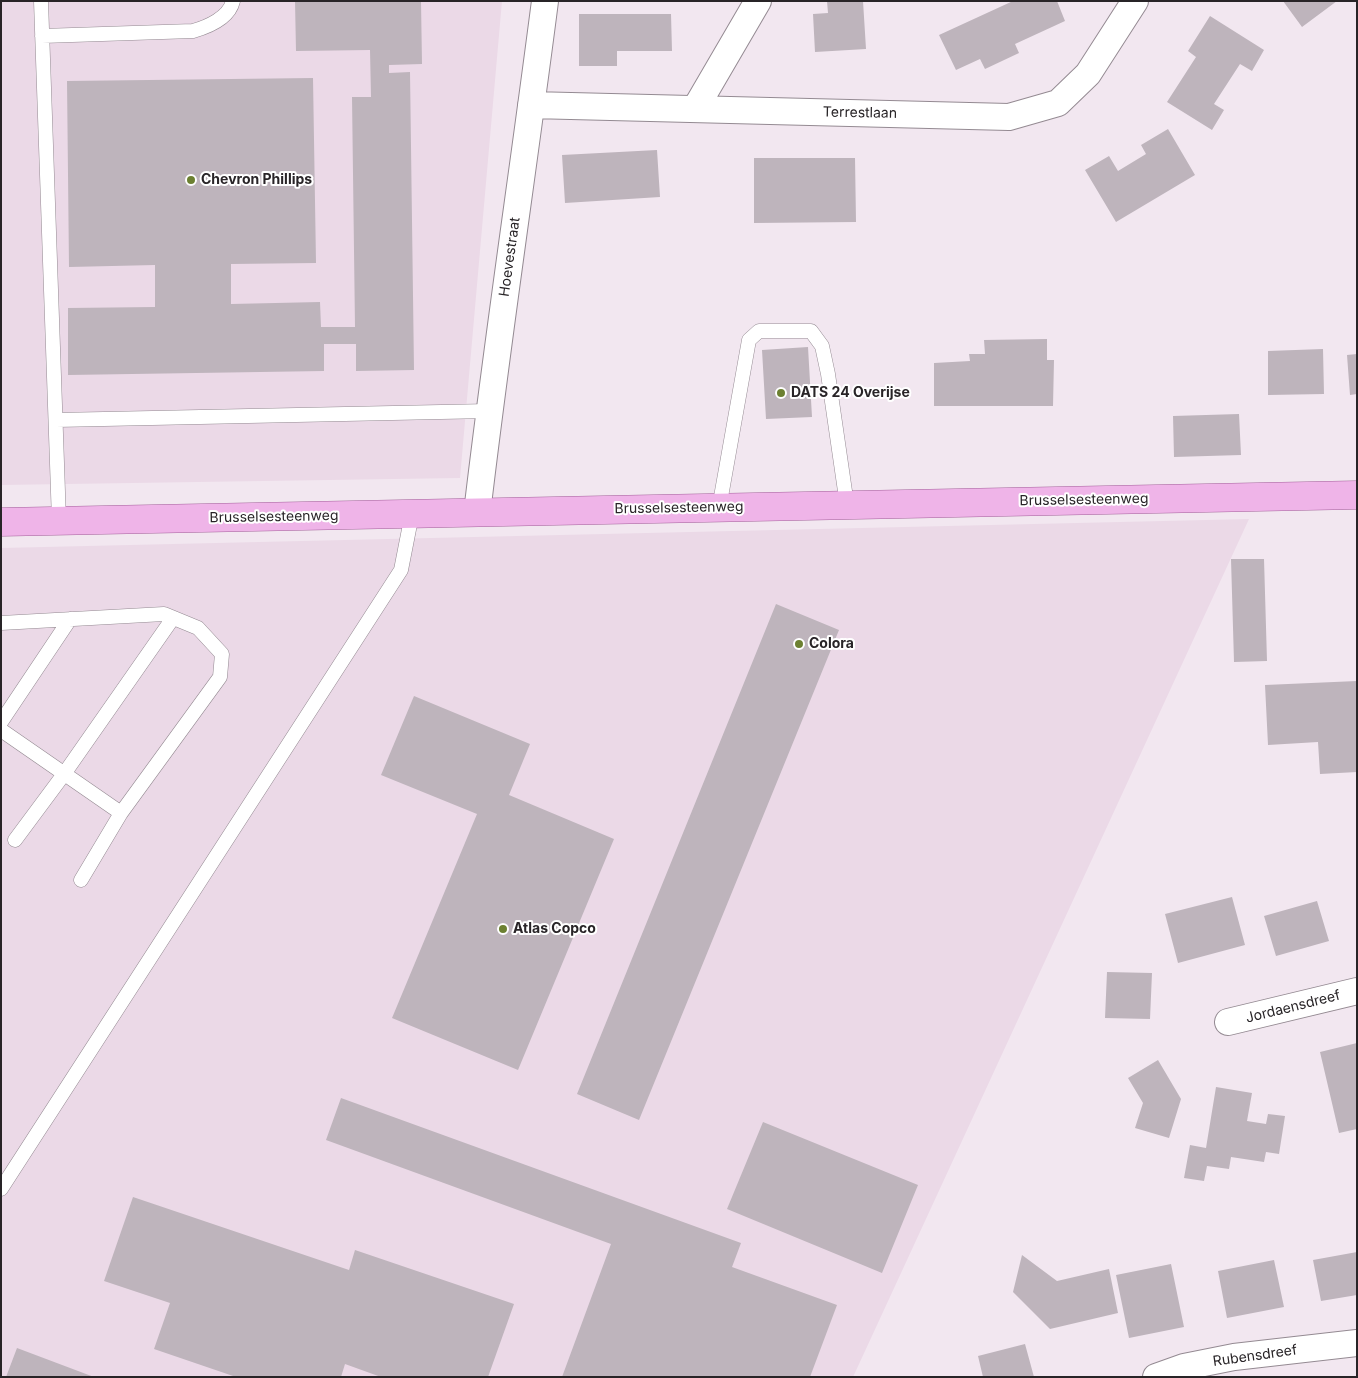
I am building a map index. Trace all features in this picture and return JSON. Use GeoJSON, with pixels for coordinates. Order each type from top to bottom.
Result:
{"type":"FeatureCollection","features":[{"type":"Feature","properties":{"kind":"main road","name":"Brusselsesteenweg"},"geometry":{"type":"LineString","coordinates":[[1,522],[1357,495]]}},
{"type":"Feature","properties":{"kind":"street","name":"Hoevestraat"},"geometry":{"type":"LineString","coordinates":[[477,513],[488,411],[545,1]]}},
{"type":"Feature","properties":{"kind":"street"},"geometry":{"type":"LineString","coordinates":[[695,110],[758,1]]}},
{"type":"Feature","properties":{"kind":"street","name":"Terrestlaan"},"geometry":{"type":"LineString","coordinates":[[531,105],[1009,117],[1058,103],[1088,74],[1135,1]]}},
{"type":"Feature","properties":{"kind":"street","name":"Jordaensdreef"},"geometry":{"type":"LineString","coordinates":[[1228,1022],[1357,991]]}},
{"type":"Feature","properties":{"kind":"street","name":"Rubensdreef"},"geometry":{"type":"LineString","coordinates":[[1156,1377],[1184,1367],[1234,1357],[1357,1343]]}},
{"type":"Feature","properties":{"kind":"lane"},"geometry":{"type":"LineString","coordinates":[[41,1],[59,521]]}},
{"type":"Feature","properties":{"kind":"lane"},"geometry":{"type":"LineString","coordinates":[[42,36],[193,31],[207,27],[220,19],[232,7],[233,1]]}},
{"type":"Feature","properties":{"kind":"lane"},"geometry":{"type":"LineString","coordinates":[[719,508],[749,340],[759,331],[811,331],[822,346],[828,374],[847,505]]}},
{"type":"Feature","properties":{"kind":"lane"},"geometry":{"type":"LineString","coordinates":[[56,420],[488,411]]}},
{"type":"Feature","properties":{"kind":"lane"},"geometry":{"type":"LineString","coordinates":[[1,1189],[401,570],[412,514]]}},
{"type":"Feature","properties":{"kind":"lane"},"geometry":{"type":"LineString","coordinates":[[1,623],[164,614],[198,628],[222,654],[220,677],[121,813],[81,880]]}},
{"type":"Feature","properties":{"kind":"lane"},"geometry":{"type":"LineString","coordinates":[[15,840],[174,618]]}},
{"type":"Feature","properties":{"kind":"lane"},"geometry":{"type":"LineString","coordinates":[[1,722],[70,620]]}},
{"type":"Feature","properties":{"kind":"lane"},"geometry":{"type":"LineString","coordinates":[[1,730],[121,813]]}},
{"type":"Feature","properties":{"kind":"shaded area"},"geometry":{"type":"Polygon","coordinates":[[[1,1],[502,1],[460,478],[1,485],[1,1]]]}},
{"type":"Feature","properties":{"kind":"shaded area"},"geometry":{"type":"Polygon","coordinates":[[[1249,519],[853,1377],[1,1377],[1,548],[1249,519]]]}},
{"type":"Feature","properties":{"kind":"building","name":"Chevron Phillips"},"geometry":{"type":"Polygon","coordinates":[[[295,1],[421,1],[422,64],[389,65],[389,73],[410,72],[414,370],[356,371],[356,344],[324,344],[324,371],[68,375],[68,308],[155,307],[155,265],[69,267],[67,81],[313,78],[316,263],[231,264],[231,304],[320,302],[321,327],[355,327],[352,97],[371,97],[370,50],[296,51],[295,1]]]}},
{"type":"Feature","properties":{"kind":"building"},"geometry":{"type":"Polygon","coordinates":[[[827,1],[863,1],[866,49],[815,52],[813,14],[828,13],[827,1]]]}},
{"type":"Feature","properties":{"kind":"building"},"geometry":{"type":"Polygon","coordinates":[[[1013,1],[1057,1],[1065,21],[1015,44],[1019,53],[985,69],[980,59],[956,70],[939,35],[1013,1]]]}},
{"type":"Feature","properties":{"kind":"building"},"geometry":{"type":"Polygon","coordinates":[[[1283,1],[1337,1],[1302,27],[1283,1]]]}},
{"type":"Feature","properties":{"kind":"building"},"geometry":{"type":"Polygon","coordinates":[[[579,14],[671,14],[672,51],[617,51],[617,66],[579,66],[579,14]]]}},
{"type":"Feature","properties":{"kind":"building"},"geometry":{"type":"Polygon","coordinates":[[[1210,16],[1264,50],[1252,71],[1240,64],[1214,104],[1224,110],[1212,130],[1167,102],[1196,57],[1188,51],[1210,16]]]}},
{"type":"Feature","properties":{"kind":"building"},"geometry":{"type":"Polygon","coordinates":[[[1168,129],[1195,175],[1116,222],[1085,170],[1109,156],[1118,171],[1146,154],[1141,145],[1168,129]]]}},
{"type":"Feature","properties":{"kind":"building"},"geometry":{"type":"Polygon","coordinates":[[[657,150],[660,197],[565,203],[562,155],[657,150]]]}},
{"type":"Feature","properties":{"kind":"building"},"geometry":{"type":"Polygon","coordinates":[[[754,158],[855,158],[856,222],[754,223],[754,158]]]}},
{"type":"Feature","properties":{"kind":"building"},"geometry":{"type":"Polygon","coordinates":[[[1047,339],[1047,360],[1054,360],[1053,406],[934,406],[934,363],[970,361],[969,354],[985,354],[984,340],[1047,339]]]}},
{"type":"Feature","properties":{"kind":"building"},"geometry":{"type":"Polygon","coordinates":[[[808,347],[812,417],[766,419],[762,350],[808,347]]]}},
{"type":"Feature","properties":{"kind":"building"},"geometry":{"type":"Polygon","coordinates":[[[1323,349],[1324,394],[1268,395],[1268,351],[1323,349]]]}},
{"type":"Feature","properties":{"kind":"building"},"geometry":{"type":"Polygon","coordinates":[[[1357,354],[1357,394],[1350,395],[1347,355],[1357,354]]]}},
{"type":"Feature","properties":{"kind":"building"},"geometry":{"type":"Polygon","coordinates":[[[1239,414],[1241,455],[1174,457],[1173,416],[1239,414]]]}},
{"type":"Feature","properties":{"kind":"building"},"geometry":{"type":"Polygon","coordinates":[[[1231,559],[1264,559],[1267,661],[1234,662],[1231,559]]]}},
{"type":"Feature","properties":{"kind":"building"},"geometry":{"type":"Polygon","coordinates":[[[776,604],[839,630],[639,1120],[577,1094],[776,604]]]}},
{"type":"Feature","properties":{"kind":"building"},"geometry":{"type":"Polygon","coordinates":[[[1357,681],[1357,772],[1320,774],[1318,742],[1268,745],[1265,685],[1357,681]]]}},
{"type":"Feature","properties":{"kind":"building","name":"Atlas Copco"},"geometry":{"type":"Polygon","coordinates":[[[414,696],[530,744],[509,795],[614,839],[518,1070],[392,1018],[477,814],[381,775],[414,696]]]}},
{"type":"Feature","properties":{"kind":"building"},"geometry":{"type":"Polygon","coordinates":[[[1232,897],[1245,945],[1178,963],[1165,914],[1232,897]]]}},
{"type":"Feature","properties":{"kind":"building"},"geometry":{"type":"Polygon","coordinates":[[[1317,901],[1329,941],[1276,956],[1264,916],[1317,901]]]}},
{"type":"Feature","properties":{"kind":"building"},"geometry":{"type":"Polygon","coordinates":[[[1107,972],[1152,973],[1150,1019],[1105,1018],[1107,972]]]}},
{"type":"Feature","properties":{"kind":"building"},"geometry":{"type":"Polygon","coordinates":[[[1357,1043],[1357,1129],[1339,1133],[1320,1052],[1357,1043]]]}},
{"type":"Feature","properties":{"kind":"building"},"geometry":{"type":"Polygon","coordinates":[[[1158,1060],[1181,1099],[1169,1138],[1135,1128],[1143,1103],[1128,1078],[1158,1060]]]}},
{"type":"Feature","properties":{"kind":"building"},"geometry":{"type":"Polygon","coordinates":[[[1216,1087],[1252,1093],[1247,1121],[1266,1124],[1268,1114],[1285,1116],[1279,1154],[1266,1152],[1264,1162],[1231,1157],[1229,1169],[1207,1166],[1204,1181],[1184,1178],[1190,1145],[1206,1148],[1216,1087]]]}},
{"type":"Feature","properties":{"kind":"building"},"geometry":{"type":"Polygon","coordinates":[[[341,1098],[741,1243],[732,1267],[837,1305],[810,1377],[562,1377],[611,1244],[326,1140],[341,1098]]]}},
{"type":"Feature","properties":{"kind":"building"},"geometry":{"type":"Polygon","coordinates":[[[763,1122],[918,1185],[882,1273],[727,1209],[763,1122]]]}},
{"type":"Feature","properties":{"kind":"building"},"geometry":{"type":"Polygon","coordinates":[[[133,1197],[349,1270],[355,1250],[514,1304],[488,1377],[381,1377],[345,1364],[341,1377],[236,1377],[154,1349],[170,1303],[104,1281],[133,1197]]]}},
{"type":"Feature","properties":{"kind":"building"},"geometry":{"type":"Polygon","coordinates":[[[1357,1252],[1357,1295],[1321,1301],[1313,1260],[1357,1252]]]}},
{"type":"Feature","properties":{"kind":"building"},"geometry":{"type":"Polygon","coordinates":[[[1022,1255],[1057,1281],[1109,1269],[1118,1313],[1050,1329],[1013,1292],[1022,1255]]]}},
{"type":"Feature","properties":{"kind":"building"},"geometry":{"type":"Polygon","coordinates":[[[1274,1260],[1284,1307],[1227,1318],[1218,1271],[1274,1260]]]}},
{"type":"Feature","properties":{"kind":"building"},"geometry":{"type":"Polygon","coordinates":[[[1171,1264],[1184,1327],[1129,1338],[1116,1275],[1171,1264]]]}},
{"type":"Feature","properties":{"kind":"building"},"geometry":{"type":"Polygon","coordinates":[[[1025,1344],[1034,1377],[983,1377],[978,1356],[1025,1344]]]}},
{"type":"Feature","properties":{"kind":"building"},"geometry":{"type":"Polygon","coordinates":[[[17,1348],[94,1377],[6,1377],[17,1348]]]}},
{"type":"Feature","properties":{"kind":"place","name":"Chevron Phillips"},"geometry":{"type":"Point","coordinates":[191,180]}},
{"type":"Feature","properties":{"kind":"place","name":"DATS 24 Overijse"},"geometry":{"type":"Point","coordinates":[781,393]}},
{"type":"Feature","properties":{"kind":"place","name":"Colora"},"geometry":{"type":"Point","coordinates":[799,644]}},
{"type":"Feature","properties":{"kind":"place","name":"Atlas Copco"},"geometry":{"type":"Point","coordinates":[503,929]}}]}
